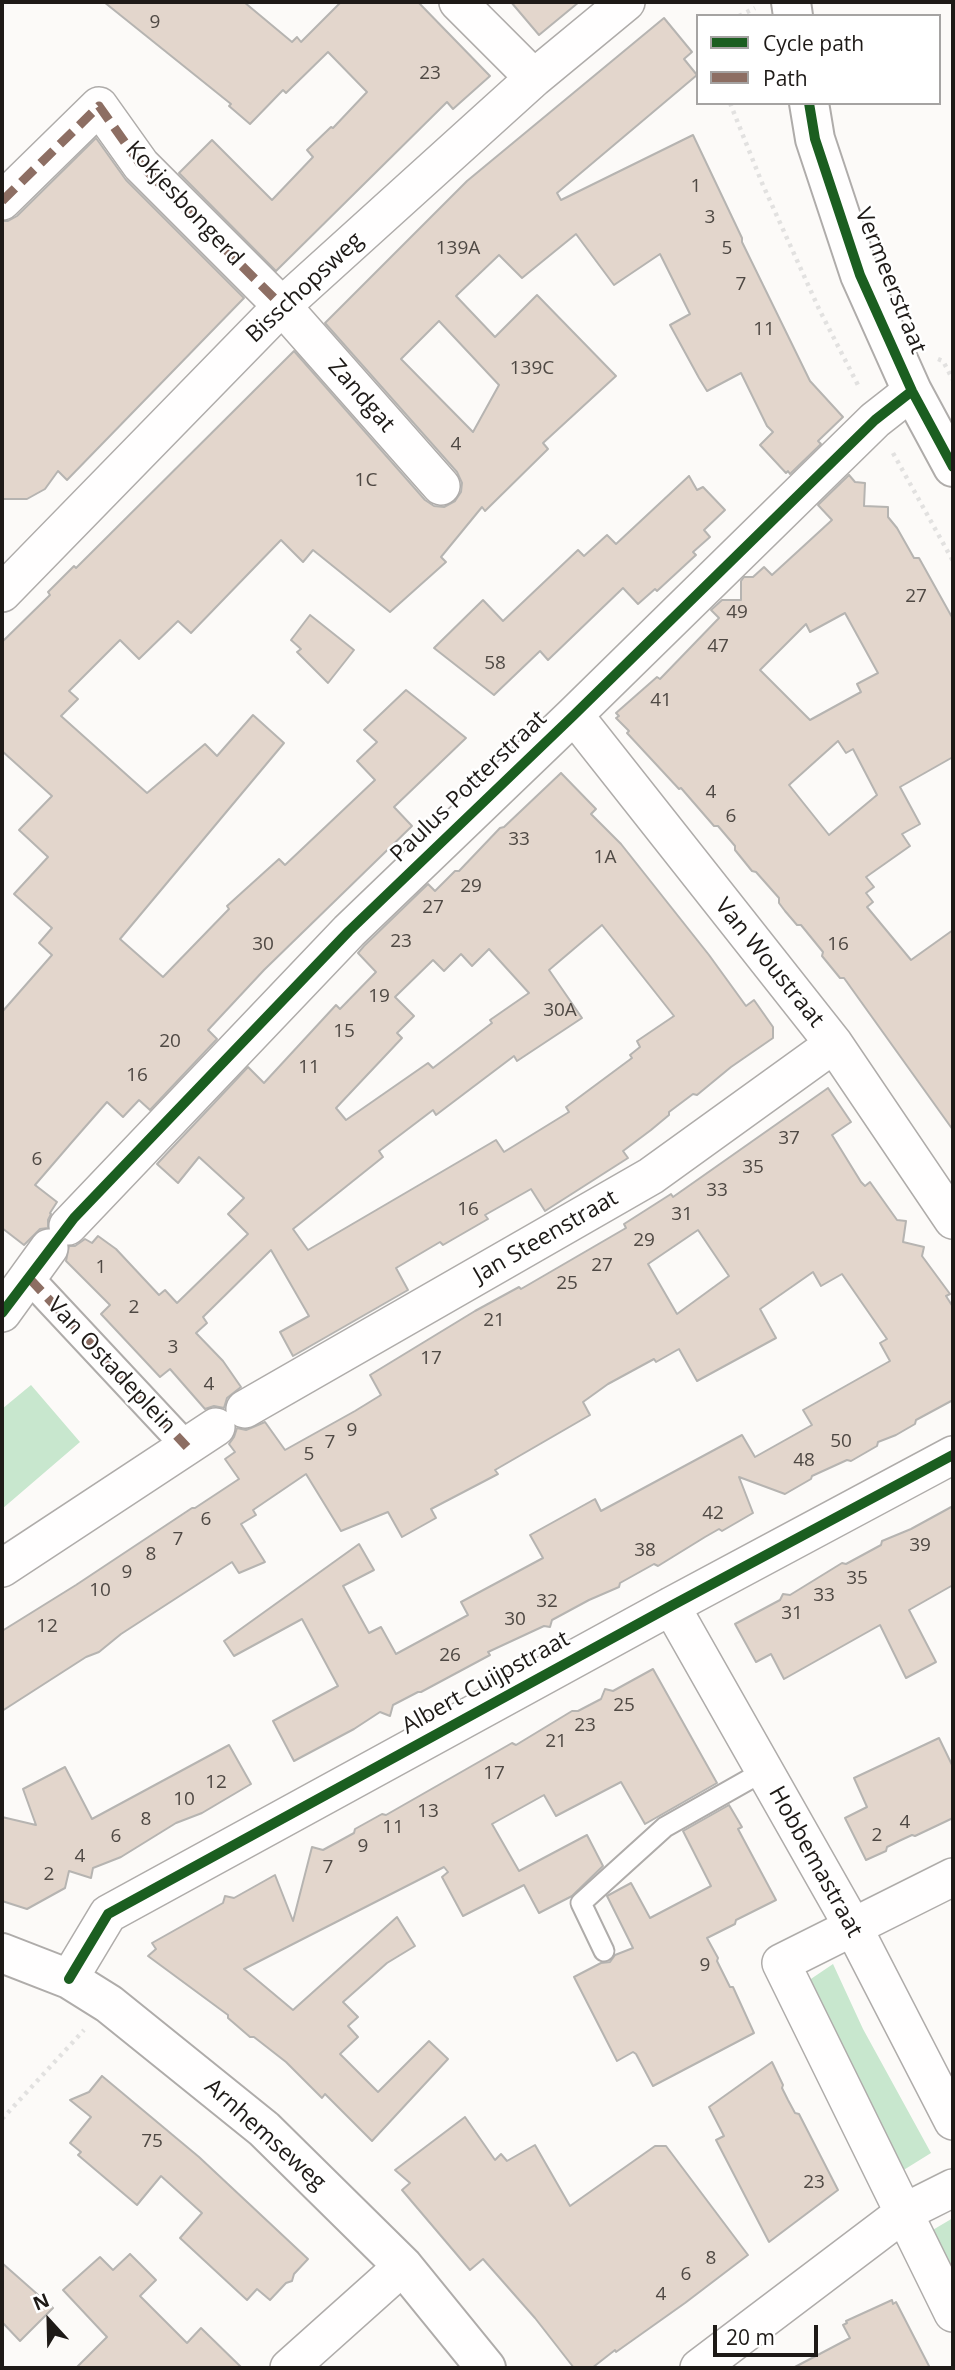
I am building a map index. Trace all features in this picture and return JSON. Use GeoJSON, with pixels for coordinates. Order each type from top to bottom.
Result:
{"type":"FeatureCollection","features":[{"type":"Feature","properties":{"kind":"street"},"geometry":{"type":"LineString","coordinates":[[458,2],[534,78]]}},
{"type":"Feature","properties":{"kind":"street","name":"Bisschopsweg"},"geometry":{"type":"LineString","coordinates":[[9,574],[282,306],[534,78],[626,2]]}},
{"type":"Feature","properties":{"kind":"street","name":"Vermeerstraat"},"geometry":{"type":"LineString","coordinates":[[809,105],[815,139],[860,275],[912,391],[953,467]]}},
{"type":"Feature","properties":{"kind":"street","name":"Kokjesbongerd"},"geometry":{"type":"LineString","coordinates":[[2,201],[99,106],[141,165],[282,306]]}},
{"type":"Feature","properties":{"kind":"street","name":"Zandgat"},"geometry":{"type":"LineString","coordinates":[[282,306],[441,486]]}},
{"type":"Feature","properties":{"kind":"street","name":"Paulus Potterstraat"},"geometry":{"type":"LineString","coordinates":[[29,1278],[59,1237],[349,931],[574,715],[875,419],[912,391]]}},
{"type":"Feature","properties":{"kind":"street","name":"Van Woustraat"},"geometry":{"type":"LineString","coordinates":[[574,715],[834,1044],[953,1220]]}},
{"type":"Feature","properties":{"kind":"street","name":"Jan Steenstraat"},"geometry":{"type":"LineString","coordinates":[[216,1428],[651,1176],[834,1044]]}},
{"type":"Feature","properties":{"kind":"street","name":"Van Ostadeplein"},"geometry":{"type":"LineString","coordinates":[[2,1313],[29,1278],[216,1428],[2,1568]]}},
{"type":"Feature","properties":{"kind":"street","name":"Albert Cuijpstraat"},"geometry":{"type":"LineString","coordinates":[[69,1979],[107,1914],[953,1455]]}},
{"type":"Feature","properties":{"kind":"street","name":"Hobbemastraat"},"geometry":{"type":"LineString","coordinates":[[671,1606],[853,1927],[953,2121]]}},
{"type":"Feature","properties":{"kind":"street"},"geometry":{"type":"LineString","coordinates":[[953,1877],[781,1963],[953,2313]]}},
{"type":"Feature","properties":{"kind":"street","name":"Arnhemseweg"},"geometry":{"type":"LineString","coordinates":[[2,1955],[69,1979],[109,2004],[264,2129],[404,2266],[486,2368]]}},
{"type":"Feature","properties":{"kind":"street"},"geometry":{"type":"LineString","coordinates":[[699,2368],[905,2212],[953,2188]]}},
{"type":"Feature","properties":{"kind":"street"},"geometry":{"type":"LineString","coordinates":[[289,2368],[404,2266]]}},
{"type":"Feature","properties":{"kind":"lane"},"geometry":{"type":"LineString","coordinates":[[604,1951],[581,1903],[665,1827],[764,1771]]}},
{"type":"Feature","properties":{"kind":"path"},"geometry":{"type":"LineString","coordinates":[[731,105],[762,183],[819,309],[875,419],[953,561]]}},
{"type":"Feature","properties":{"kind":"path"},"geometry":{"type":"LineString","coordinates":[[2,2119],[109,2004]]}},
{"type":"Feature","properties":{"kind":"green space"},"geometry":{"type":"Polygon","coordinates":[[[31,1385],[80,1442],[2,1509],[2,1409],[31,1385]]]}},
{"type":"Feature","properties":{"kind":"green space"},"geometry":{"type":"Polygon","coordinates":[[[833,1964],[863,2029],[931,2153],[894,2176],[799,1987],[833,1964]]]}},
{"type":"Feature","properties":{"kind":"green space"},"geometry":{"type":"Polygon","coordinates":[[[953,2218],[953,2274],[931,2231],[953,2218]]]}},
{"type":"Feature","properties":{"kind":"building"},"geometry":{"type":"Polygon","coordinates":[[[104,2],[244,2],[292,42],[297,37],[301,42],[341,2],[418,2],[490,76],[453,109],[447,102],[276,271],[179,173],[212,140],[272,200],[313,157],[307,150],[333,128],[367,92],[328,52],[286,93],[283,90],[250,124],[229,106],[231,104],[104,2]]]}},
{"type":"Feature","properties":{"kind":"building"},"geometry":{"type":"Polygon","coordinates":[[[511,2],[579,2],[539,35],[511,2]]]}},
{"type":"Feature","properties":{"kind":"building"},"geometry":{"type":"Polygon","coordinates":[[[664,18],[692,52],[684,59],[696,76],[557,193],[561,200],[693,135],[810,381],[843,417],[818,441],[821,444],[790,474],[788,471],[786,473],[760,445],[773,432],[767,426],[741,373],[707,391],[699,378],[670,325],[690,314],[660,254],[614,285],[576,234],[522,278],[499,255],[456,296],[495,337],[537,295],[616,376],[543,443],[548,449],[485,511],[482,507],[441,557],[446,562],[390,612],[313,550],[303,562],[281,540],[191,633],[178,621],[139,659],[120,640],[69,691],[78,699],[61,716],[147,793],[205,744],[217,756],[253,715],[284,743],[120,939],[163,977],[229,909],[227,906],[279,859],[285,865],[375,780],[357,761],[377,742],[364,730],[406,690],[466,738],[394,807],[412,826],[264,970],[208,1030],[217,1039],[150,1110],[139,1100],[123,1117],[107,1102],[72,1142],[35,1185],[57,1202],[50,1213],[48,1228],[40,1229],[24,1245],[2,1228],[2,1012],[52,955],[39,943],[52,928],[14,894],[48,857],[19,830],[52,796],[2,751],[2,642],[50,595],[48,592],[74,566],[76,568],[294,351],[425,500],[434,506],[444,507],[455,501],[461,492],[462,483],[457,472],[325,323],[467,181],[664,18]],[[439,321],[401,359],[473,432],[499,385],[439,321]]]}},
{"type":"Feature","properties":{"kind":"building"},"geometry":{"type":"Polygon","coordinates":[[[96,138],[126,180],[244,298],[67,480],[58,471],[45,489],[27,499],[2,499],[2,221],[17,216],[96,138]]]}},
{"type":"Feature","properties":{"kind":"building"},"geometry":{"type":"Polygon","coordinates":[[[849,475],[855,482],[865,483],[864,506],[888,507],[888,517],[914,558],[919,558],[953,619],[953,757],[900,787],[920,824],[902,834],[910,846],[866,877],[874,887],[866,893],[873,902],[867,907],[911,960],[953,930],[953,1130],[844,978],[840,978],[801,925],[797,925],[785,911],[779,898],[756,872],[752,871],[718,826],[714,826],[681,788],[679,789],[616,718],[619,716],[616,713],[657,677],[660,679],[719,618],[711,610],[722,600],[741,600],[741,581],[744,577],[753,577],[764,567],[772,575],[832,520],[818,505],[849,475]],[[845,613],[810,632],[806,624],[760,670],[810,720],[861,692],[857,684],[878,673],[845,613]],[[838,741],[789,785],[829,835],[877,795],[853,749],[846,753],[838,741]]]}},
{"type":"Feature","properties":{"kind":"building"},"geometry":{"type":"Polygon","coordinates":[[[689,476],[697,490],[703,487],[725,510],[704,530],[710,537],[693,552],[696,555],[657,591],[655,589],[638,604],[623,588],[548,660],[540,651],[494,695],[434,648],[483,600],[503,621],[578,550],[584,556],[607,535],[616,544],[689,476]]]}},
{"type":"Feature","properties":{"kind":"building"},"geometry":{"type":"Polygon","coordinates":[[[310,615],[354,650],[328,683],[297,652],[301,649],[291,640],[310,615]]]}},
{"type":"Feature","properties":{"kind":"building"},"geometry":{"type":"Polygon","coordinates":[[[561,773],[596,809],[591,814],[621,844],[746,1006],[754,1000],[773,1027],[773,1038],[697,1095],[693,1094],[669,1112],[669,1115],[623,1151],[628,1158],[545,1211],[531,1189],[485,1215],[488,1219],[443,1245],[440,1242],[396,1268],[408,1290],[293,1356],[280,1332],[309,1316],[271,1250],[203,1317],[207,1323],[196,1333],[223,1361],[241,1387],[227,1398],[224,1408],[214,1406],[205,1409],[170,1369],[160,1377],[101,1314],[110,1305],[66,1261],[69,1246],[75,1246],[85,1239],[92,1243],[98,1236],[116,1249],[159,1295],[165,1290],[177,1303],[248,1234],[228,1214],[244,1198],[199,1157],[178,1183],[157,1164],[248,1067],[264,1083],[336,1005],[340,1009],[376,972],[358,953],[364,946],[428,884],[435,891],[561,773]],[[602,925],[549,970],[582,1018],[517,1061],[514,1056],[436,1115],[433,1110],[379,1151],[383,1157],[293,1229],[308,1250],[496,1140],[504,1152],[569,1112],[566,1107],[632,1058],[630,1055],[640,1047],[637,1041],[674,1016],[602,925]],[[489,949],[472,966],[461,954],[444,971],[433,960],[395,997],[414,1016],[397,1033],[402,1038],[336,1108],[346,1120],[428,1063],[433,1068],[492,1023],[490,1020],[529,993],[489,949]]]}},
{"type":"Feature","properties":{"kind":"building"},"geometry":{"type":"Polygon","coordinates":[[[828,1088],[851,1122],[832,1135],[861,1182],[865,1186],[870,1182],[897,1220],[906,1221],[903,1242],[924,1247],[922,1256],[950,1294],[946,1296],[953,1307],[953,1400],[916,1420],[915,1424],[896,1435],[878,1442],[877,1446],[851,1461],[847,1460],[812,1476],[785,1494],[739,1477],[753,1513],[722,1531],[719,1529],[658,1566],[654,1564],[620,1583],[619,1587],[552,1620],[550,1627],[544,1626],[488,1652],[490,1655],[393,1705],[390,1716],[380,1712],[294,1761],[273,1721],[338,1686],[302,1619],[234,1656],[224,1641],[359,1544],[374,1570],[343,1586],[369,1633],[381,1627],[396,1654],[468,1615],[461,1602],[543,1558],[530,1535],[595,1499],[601,1511],[742,1435],[755,1457],[812,1425],[803,1410],[890,1361],[880,1343],[887,1339],[842,1274],[821,1286],[813,1272],[760,1309],[776,1338],[697,1381],[679,1349],[656,1362],[654,1359],[608,1384],[583,1402],[590,1415],[495,1470],[498,1474],[431,1509],[436,1518],[402,1537],[388,1512],[341,1531],[306,1474],[253,1510],[256,1515],[241,1524],[265,1562],[239,1573],[232,1562],[121,1634],[99,1652],[86,1657],[2,1711],[2,1631],[239,1479],[225,1459],[235,1452],[229,1444],[237,1428],[246,1430],[265,1422],[285,1450],[381,1395],[370,1375],[475,1311],[519,1287],[521,1289],[626,1228],[624,1224],[671,1194],[673,1197],[828,1088]],[[698,1230],[648,1264],[677,1314],[729,1276],[698,1230]]]}},
{"type":"Feature","properties":{"kind":"building"},"geometry":{"type":"Polygon","coordinates":[[[953,1506],[953,1585],[909,1610],[936,1662],[906,1678],[880,1625],[784,1679],[771,1654],[756,1662],[735,1624],[780,1600],[783,1594],[790,1595],[842,1563],[846,1564],[881,1545],[882,1541],[953,1506]]]}},
{"type":"Feature","properties":{"kind":"building"},"geometry":{"type":"Polygon","coordinates":[[[653,1669],[717,1783],[645,1824],[621,1782],[556,1816],[544,1795],[492,1824],[519,1871],[587,1835],[603,1866],[572,1896],[539,1913],[524,1885],[463,1916],[442,1877],[448,1872],[444,1867],[244,1969],[293,2010],[397,1917],[415,1946],[387,1963],[343,2002],[358,2017],[348,2026],[358,2037],[340,2054],[378,2092],[429,2041],[448,2059],[372,2141],[325,2094],[322,2098],[286,2062],[254,2037],[250,2037],[228,2018],[228,2015],[148,1956],[156,1949],[152,1943],[223,1903],[225,1896],[234,1898],[275,1875],[293,1921],[312,1847],[323,1850],[354,1833],[355,1829],[382,1814],[386,1815],[512,1743],[516,1745],[572,1711],[578,1711],[601,1699],[605,1689],[613,1691],[653,1669]]]}},
{"type":"Feature","properties":{"kind":"building"},"geometry":{"type":"Polygon","coordinates":[[[939,1738],[953,1767],[953,1818],[899,1841],[887,1847],[886,1851],[866,1860],[845,1818],[867,1807],[854,1778],[939,1738]]]}},
{"type":"Feature","properties":{"kind":"building"},"geometry":{"type":"Polygon","coordinates":[[[229,1745],[251,1784],[202,1813],[176,1823],[121,1857],[93,1868],[91,1878],[69,1871],[65,1888],[27,1909],[2,1901],[2,1817],[36,1825],[23,1789],[65,1767],[92,1819],[229,1745]]]}},
{"type":"Feature","properties":{"kind":"building"},"geometry":{"type":"Polygon","coordinates":[[[729,1805],[742,1827],[738,1829],[776,1900],[707,1938],[754,2033],[653,2086],[636,2054],[633,2052],[617,2061],[574,1977],[601,1963],[610,1962],[615,1955],[633,1948],[607,1896],[631,1883],[650,1918],[711,1886],[683,1831],[729,1805]]]}},
{"type":"Feature","properties":{"kind":"building"},"geometry":{"type":"Polygon","coordinates":[[[772,2062],[788,2100],[795,2113],[799,2114],[838,2190],[769,2242],[716,2140],[724,2136],[709,2107],[772,2062]]]}},
{"type":"Feature","properties":{"kind":"building"},"geometry":{"type":"Polygon","coordinates":[[[102,2076],[199,2157],[308,2259],[294,2274],[292,2281],[286,2283],[270,2300],[257,2289],[247,2300],[180,2238],[202,2213],[161,2176],[137,2205],[78,2155],[81,2152],[70,2143],[91,2117],[70,2100],[89,2092],[102,2076]]]}},
{"type":"Feature","properties":{"kind":"building"},"geometry":{"type":"Polygon","coordinates":[[[465,2117],[495,2160],[501,2154],[507,2161],[535,2145],[570,2206],[655,2146],[666,2146],[748,2255],[592,2368],[574,2368],[535,2318],[483,2259],[470,2270],[402,2190],[410,2183],[395,2170],[465,2117]]]}},
{"type":"Feature","properties":{"kind":"building"},"geometry":{"type":"Polygon","coordinates":[[[130,2254],[156,2280],[140,2296],[187,2343],[201,2328],[242,2368],[76,2368],[107,2337],[63,2290],[100,2257],[113,2270],[130,2254]]]}},
{"type":"Feature","properties":{"kind":"building"},"geometry":{"type":"Polygon","coordinates":[[[2,2263],[53,2308],[20,2341],[2,2322],[2,2263]]]}},
{"type":"Feature","properties":{"kind":"building"},"geometry":{"type":"Polygon","coordinates":[[[892,2300],[893,2304],[896,2302],[930,2368],[793,2368],[850,2338],[843,2325],[846,2321],[892,2300]]]}},
{"type":"Feature","properties":{"kind":"marked path"},"geometry":{"type":"LineString","coordinates":[[2,201],[99,106],[141,165],[282,306]]}},
{"type":"Feature","properties":{"kind":"marked path"},"geometry":{"type":"LineString","coordinates":[[29,1278],[187,1447]]}},
{"type":"Feature","properties":{"kind":"cycle path"},"geometry":{"type":"LineString","coordinates":[[809,105],[815,139],[860,275],[912,391],[953,467]]}},
{"type":"Feature","properties":{"kind":"cycle path"},"geometry":{"type":"LineString","coordinates":[[2,1313],[74,1218],[349,931],[875,420],[912,391]]}},
{"type":"Feature","properties":{"kind":"cycle path"},"geometry":{"type":"LineString","coordinates":[[69,1979],[108,1914],[953,1455]]}}]}
